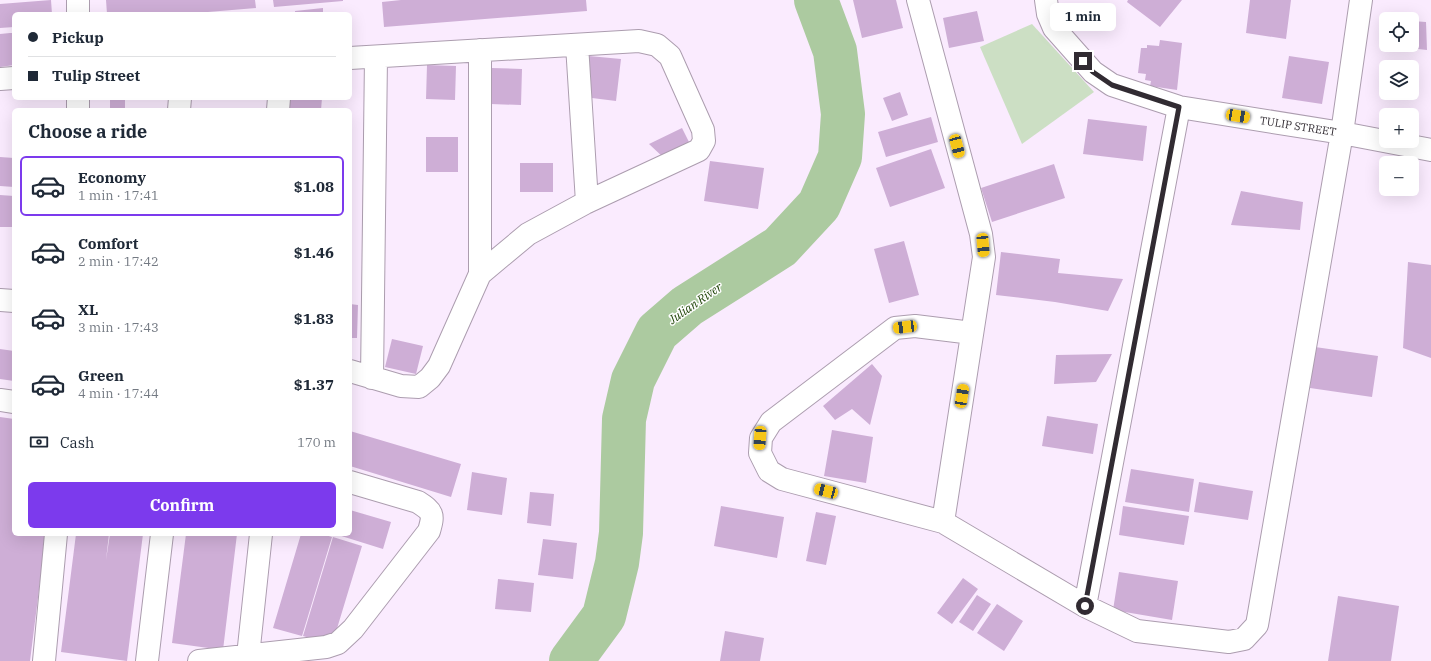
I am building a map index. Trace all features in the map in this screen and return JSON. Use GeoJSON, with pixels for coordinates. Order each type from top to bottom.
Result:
{"type":"FeatureCollection","features":[{"type":"Feature","properties":{"kind":"street"},"geometry":{"type":"LineString","coordinates":[[78,0],[78,12]]}},
{"type":"Feature","properties":{"kind":"street"},"geometry":{"type":"LineString","coordinates":[[918,0],[983,245],[984,257],[943,522]]}},
{"type":"Feature","properties":{"kind":"street","name":"TULIP STREET"},"geometry":{"type":"LineString","coordinates":[[1046,0],[1048,14],[1054,28],[1093,72],[1112,85],[1179,107],[1342,133],[1431,150]]}},
{"type":"Feature","properties":{"kind":"street"},"geometry":{"type":"LineString","coordinates":[[972,333],[915,326],[895,328],[771,422],[760,438],[760,453],[769,471],[782,479],[943,522],[1085,606],[1137,630],[1229,642],[1244,639],[1257,626],[1342,133],[1361,0]]}},
{"type":"Feature","properties":{"kind":"street"},"geometry":{"type":"LineString","coordinates":[[352,58],[639,41],[657,45],[670,56],[703,130],[704,141],[699,150],[587,202],[528,234],[480,274]]}},
{"type":"Feature","properties":{"kind":"street"},"geometry":{"type":"LineString","coordinates":[[577,45],[587,202]]}},
{"type":"Feature","properties":{"kind":"street"},"geometry":{"type":"LineString","coordinates":[[352,372],[401,386],[419,386],[430,378],[439,366],[480,274],[480,50]]}},
{"type":"Feature","properties":{"kind":"street"},"geometry":{"type":"LineString","coordinates":[[372,378],[376,57]]}},
{"type":"Feature","properties":{"kind":"street"},"geometry":{"type":"LineString","coordinates":[[0,79],[12,78]]}},
{"type":"Feature","properties":{"kind":"street"},"geometry":{"type":"LineString","coordinates":[[1085,606],[1179,107]]}},
{"type":"Feature","properties":{"kind":"street"},"geometry":{"type":"LineString","coordinates":[[0,300],[12,302]]}},
{"type":"Feature","properties":{"kind":"street"},"geometry":{"type":"LineString","coordinates":[[0,400],[12,402]]}},
{"type":"Feature","properties":{"kind":"street"},"geometry":{"type":"LineString","coordinates":[[199,661],[326,647],[338,643],[353,629],[429,531],[433,518],[428,508],[418,502],[352,483]]}},
{"type":"Feature","properties":{"kind":"street"},"geometry":{"type":"LineString","coordinates":[[44,661],[56,536]]}},
{"type":"Feature","properties":{"kind":"street"},"geometry":{"type":"LineString","coordinates":[[147,661],[162,536]]}},
{"type":"Feature","properties":{"kind":"street"},"geometry":{"type":"LineString","coordinates":[[248,656],[261,536]]}},
{"type":"Feature","properties":{"kind":"green space"},"geometry":{"type":"Polygon","coordinates":[[[1032,24],[1094,92],[1022,144],[980,47],[1032,24]]]}},
{"type":"Feature","properties":{"kind":"building"},"geometry":{"type":"Polygon","coordinates":[[[51,0],[52,12],[12,12],[12,27],[0,28],[0,4],[51,0]]]}},
{"type":"Feature","properties":{"kind":"building"},"geometry":{"type":"Polygon","coordinates":[[[106,0],[255,0],[256,8],[208,12],[107,12],[106,0]]]}},
{"type":"Feature","properties":{"kind":"building"},"geometry":{"type":"Polygon","coordinates":[[[273,0],[343,0],[343,1],[274,7],[273,0]]]}},
{"type":"Feature","properties":{"kind":"building"},"geometry":{"type":"Polygon","coordinates":[[[401,0],[586,0],[587,11],[384,27],[382,2],[401,0]]]}},
{"type":"Feature","properties":{"kind":"building"},"geometry":{"type":"Polygon","coordinates":[[[853,0],[896,0],[903,28],[862,38],[853,0]]]}},
{"type":"Feature","properties":{"kind":"building"},"geometry":{"type":"Polygon","coordinates":[[[1128,0],[1182,0],[1160,27],[1127,2],[1128,0]]]}},
{"type":"Feature","properties":{"kind":"building"},"geometry":{"type":"Polygon","coordinates":[[[1250,0],[1291,0],[1286,39],[1246,33],[1250,0]]]}},
{"type":"Feature","properties":{"kind":"building"},"geometry":{"type":"Polygon","coordinates":[[[323,8],[323,12],[295,11],[323,8]]]}},
{"type":"Feature","properties":{"kind":"building"},"geometry":{"type":"Polygon","coordinates":[[[977,11],[984,41],[949,48],[943,18],[977,11]]]}},
{"type":"Feature","properties":{"kind":"building"},"geometry":{"type":"Polygon","coordinates":[[[1419,22],[1426,22],[1427,50],[1419,49],[1419,22]]]}},
{"type":"Feature","properties":{"kind":"building"},"geometry":{"type":"Polygon","coordinates":[[[12,33],[12,65],[0,67],[0,34],[12,33]]]}},
{"type":"Feature","properties":{"kind":"building"},"geometry":{"type":"Polygon","coordinates":[[[1160,40],[1182,43],[1177,90],[1150,86],[1151,81],[1145,80],[1146,74],[1138,73],[1141,48],[1147,48],[1147,45],[1159,46],[1160,40]]]}},
{"type":"Feature","properties":{"kind":"building"},"geometry":{"type":"Polygon","coordinates":[[[589,56],[621,59],[616,101],[584,97],[589,56]]]}},
{"type":"Feature","properties":{"kind":"building"},"geometry":{"type":"Polygon","coordinates":[[[1289,56],[1329,62],[1322,104],[1282,98],[1289,56]]]}},
{"type":"Feature","properties":{"kind":"building"},"geometry":{"type":"Polygon","coordinates":[[[427,65],[456,66],[455,100],[426,99],[427,65]]]}},
{"type":"Feature","properties":{"kind":"building"},"geometry":{"type":"Polygon","coordinates":[[[491,68],[522,69],[521,105],[491,104],[491,68]]]}},
{"type":"Feature","properties":{"kind":"building"},"geometry":{"type":"Polygon","coordinates":[[[900,92],[908,115],[892,121],[883,98],[900,92]]]}},
{"type":"Feature","properties":{"kind":"building"},"geometry":{"type":"Polygon","coordinates":[[[110,100],[125,100],[125,108],[110,108],[110,100]]]}},
{"type":"Feature","properties":{"kind":"building"},"geometry":{"type":"Polygon","coordinates":[[[290,100],[322,100],[321,108],[290,108],[290,100]]]}},
{"type":"Feature","properties":{"kind":"building"},"geometry":{"type":"Polygon","coordinates":[[[931,117],[938,142],[886,157],[878,132],[931,117]]]}},
{"type":"Feature","properties":{"kind":"building"},"geometry":{"type":"Polygon","coordinates":[[[1088,119],[1147,126],[1143,161],[1083,154],[1088,119]]]}},
{"type":"Feature","properties":{"kind":"building"},"geometry":{"type":"Polygon","coordinates":[[[682,128],[691,146],[665,159],[649,144],[682,128]]]}},
{"type":"Feature","properties":{"kind":"building"},"geometry":{"type":"Polygon","coordinates":[[[426,137],[458,137],[458,172],[426,172],[426,137]]]}},
{"type":"Feature","properties":{"kind":"building"},"geometry":{"type":"Polygon","coordinates":[[[931,149],[945,188],[890,207],[876,168],[931,149]]]}},
{"type":"Feature","properties":{"kind":"building"},"geometry":{"type":"Polygon","coordinates":[[[0,157],[12,158],[12,187],[0,186],[0,157]]]}},
{"type":"Feature","properties":{"kind":"building"},"geometry":{"type":"Polygon","coordinates":[[[710,161],[764,168],[758,209],[704,201],[710,161]]]}},
{"type":"Feature","properties":{"kind":"building"},"geometry":{"type":"Polygon","coordinates":[[[520,163],[553,163],[553,192],[520,192],[520,163]]]}},
{"type":"Feature","properties":{"kind":"building"},"geometry":{"type":"Polygon","coordinates":[[[1054,164],[1065,198],[992,222],[981,188],[1054,164]]]}},
{"type":"Feature","properties":{"kind":"building"},"geometry":{"type":"Polygon","coordinates":[[[1241,191],[1303,202],[1300,230],[1231,225],[1241,191]]]}},
{"type":"Feature","properties":{"kind":"building"},"geometry":{"type":"Polygon","coordinates":[[[0,195],[12,196],[12,227],[0,227],[0,195]]]}},
{"type":"Feature","properties":{"kind":"building"},"geometry":{"type":"Polygon","coordinates":[[[904,241],[919,295],[889,303],[874,249],[904,241]]]}},
{"type":"Feature","properties":{"kind":"building"},"geometry":{"type":"Polygon","coordinates":[[[1001,252],[1060,259],[1058,273],[1123,279],[1108,311],[1055,302],[996,295],[1001,252]]]}},
{"type":"Feature","properties":{"kind":"building"},"geometry":{"type":"Polygon","coordinates":[[[1408,262],[1431,265],[1431,358],[1403,348],[1408,262]]]}},
{"type":"Feature","properties":{"kind":"building"},"geometry":{"type":"Polygon","coordinates":[[[352,304],[358,305],[357,338],[352,338],[352,304]]]}},
{"type":"Feature","properties":{"kind":"building"},"geometry":{"type":"Polygon","coordinates":[[[392,339],[423,346],[416,374],[385,367],[392,339]]]}},
{"type":"Feature","properties":{"kind":"building"},"geometry":{"type":"Polygon","coordinates":[[[1315,347],[1378,356],[1372,397],[1310,388],[1315,347]]]}},
{"type":"Feature","properties":{"kind":"building"},"geometry":{"type":"Polygon","coordinates":[[[0,349],[12,351],[12,381],[0,379],[0,349]]]}},
{"type":"Feature","properties":{"kind":"building"},"geometry":{"type":"Polygon","coordinates":[[[1112,354],[1096,382],[1054,384],[1056,355],[1112,354]]]}},
{"type":"Feature","properties":{"kind":"building"},"geometry":{"type":"Polygon","coordinates":[[[872,364],[882,376],[870,425],[852,409],[835,420],[823,406],[872,364]]]}},
{"type":"Feature","properties":{"kind":"building"},"geometry":{"type":"Polygon","coordinates":[[[1047,416],[1098,424],[1093,454],[1042,446],[1047,416]]]}},
{"type":"Feature","properties":{"kind":"building"},"geometry":{"type":"Polygon","coordinates":[[[0,417],[12,419],[12,536],[46,536],[30,661],[0,661],[0,417]]]}},
{"type":"Feature","properties":{"kind":"building"},"geometry":{"type":"Polygon","coordinates":[[[832,430],[873,437],[866,483],[824,476],[832,430]]]}},
{"type":"Feature","properties":{"kind":"building"},"geometry":{"type":"Polygon","coordinates":[[[352,432],[461,464],[451,497],[352,467],[352,432]]]}},
{"type":"Feature","properties":{"kind":"building"},"geometry":{"type":"Polygon","coordinates":[[[1131,469],[1194,479],[1189,512],[1125,502],[1131,469]]]}},
{"type":"Feature","properties":{"kind":"building"},"geometry":{"type":"Polygon","coordinates":[[[472,472],[507,478],[502,515],[467,510],[472,472]]]}},
{"type":"Feature","properties":{"kind":"building"},"geometry":{"type":"Polygon","coordinates":[[[1199,482],[1253,491],[1248,520],[1194,512],[1199,482]]]}},
{"type":"Feature","properties":{"kind":"building"},"geometry":{"type":"Polygon","coordinates":[[[530,492],[554,494],[551,526],[527,523],[530,492]]]}},
{"type":"Feature","properties":{"kind":"building"},"geometry":{"type":"Polygon","coordinates":[[[721,506],[784,517],[777,558],[714,546],[721,506]]]}},
{"type":"Feature","properties":{"kind":"building"},"geometry":{"type":"Polygon","coordinates":[[[1123,506],[1189,516],[1184,545],[1119,535],[1123,506]]]}},
{"type":"Feature","properties":{"kind":"building"},"geometry":{"type":"Polygon","coordinates":[[[352,511],[391,522],[383,549],[341,536],[352,536],[352,511]]]}},
{"type":"Feature","properties":{"kind":"building"},"geometry":{"type":"Polygon","coordinates":[[[816,512],[836,516],[826,565],[806,561],[816,512]]]}},
{"type":"Feature","properties":{"kind":"building"},"geometry":{"type":"Polygon","coordinates":[[[76,536],[109,536],[106,560],[110,536],[143,536],[127,661],[61,652],[76,536]]]}},
{"type":"Feature","properties":{"kind":"building"},"geometry":{"type":"Polygon","coordinates":[[[186,536],[237,536],[223,650],[172,643],[186,536]]]}},
{"type":"Feature","properties":{"kind":"building"},"geometry":{"type":"Polygon","coordinates":[[[300,536],[332,537],[302,636],[273,628],[300,536]]]}},
{"type":"Feature","properties":{"kind":"building"},"geometry":{"type":"Polygon","coordinates":[[[333,537],[362,546],[332,645],[303,636],[333,537]]]}},
{"type":"Feature","properties":{"kind":"building"},"geometry":{"type":"Polygon","coordinates":[[[543,539],[577,543],[573,579],[538,575],[543,539]]]}},
{"type":"Feature","properties":{"kind":"building"},"geometry":{"type":"Polygon","coordinates":[[[1119,572],[1178,581],[1172,620],[1113,610],[1119,572]]]}},
{"type":"Feature","properties":{"kind":"building"},"geometry":{"type":"Polygon","coordinates":[[[963,578],[978,589],[952,624],[937,613],[963,578]]]}},
{"type":"Feature","properties":{"kind":"building"},"geometry":{"type":"Polygon","coordinates":[[[498,579],[534,583],[531,612],[495,609],[498,579]]]}},
{"type":"Feature","properties":{"kind":"building"},"geometry":{"type":"Polygon","coordinates":[[[977,595],[991,604],[973,631],[959,622],[977,595]]]}},
{"type":"Feature","properties":{"kind":"building"},"geometry":{"type":"Polygon","coordinates":[[[1338,596],[1399,606],[1391,661],[1328,661],[1338,596]]]}},
{"type":"Feature","properties":{"kind":"building"},"geometry":{"type":"Polygon","coordinates":[[[997,604],[1023,621],[1004,651],[977,633],[997,604]]]}},
{"type":"Feature","properties":{"kind":"building"},"geometry":{"type":"Polygon","coordinates":[[[725,631],[764,638],[760,661],[720,661],[725,631]]]}},
{"type":"Feature","properties":{"kind":"waterway","name":"Julian River"},"geometry":{"type":"LineString","coordinates":[[571,661],[604,616],[617,563],[621,533],[624,419],[633,380],[657,332],[687,306],[780,247],[819,205],[840,157],[843,114],[835,51],[816,0]]}},
{"type":"Feature","properties":{"kind":"route"},"geometry":{"type":"LineString","coordinates":[[1083,61],[1093,72],[1112,85],[1179,107],[1085,606]]}}]}
